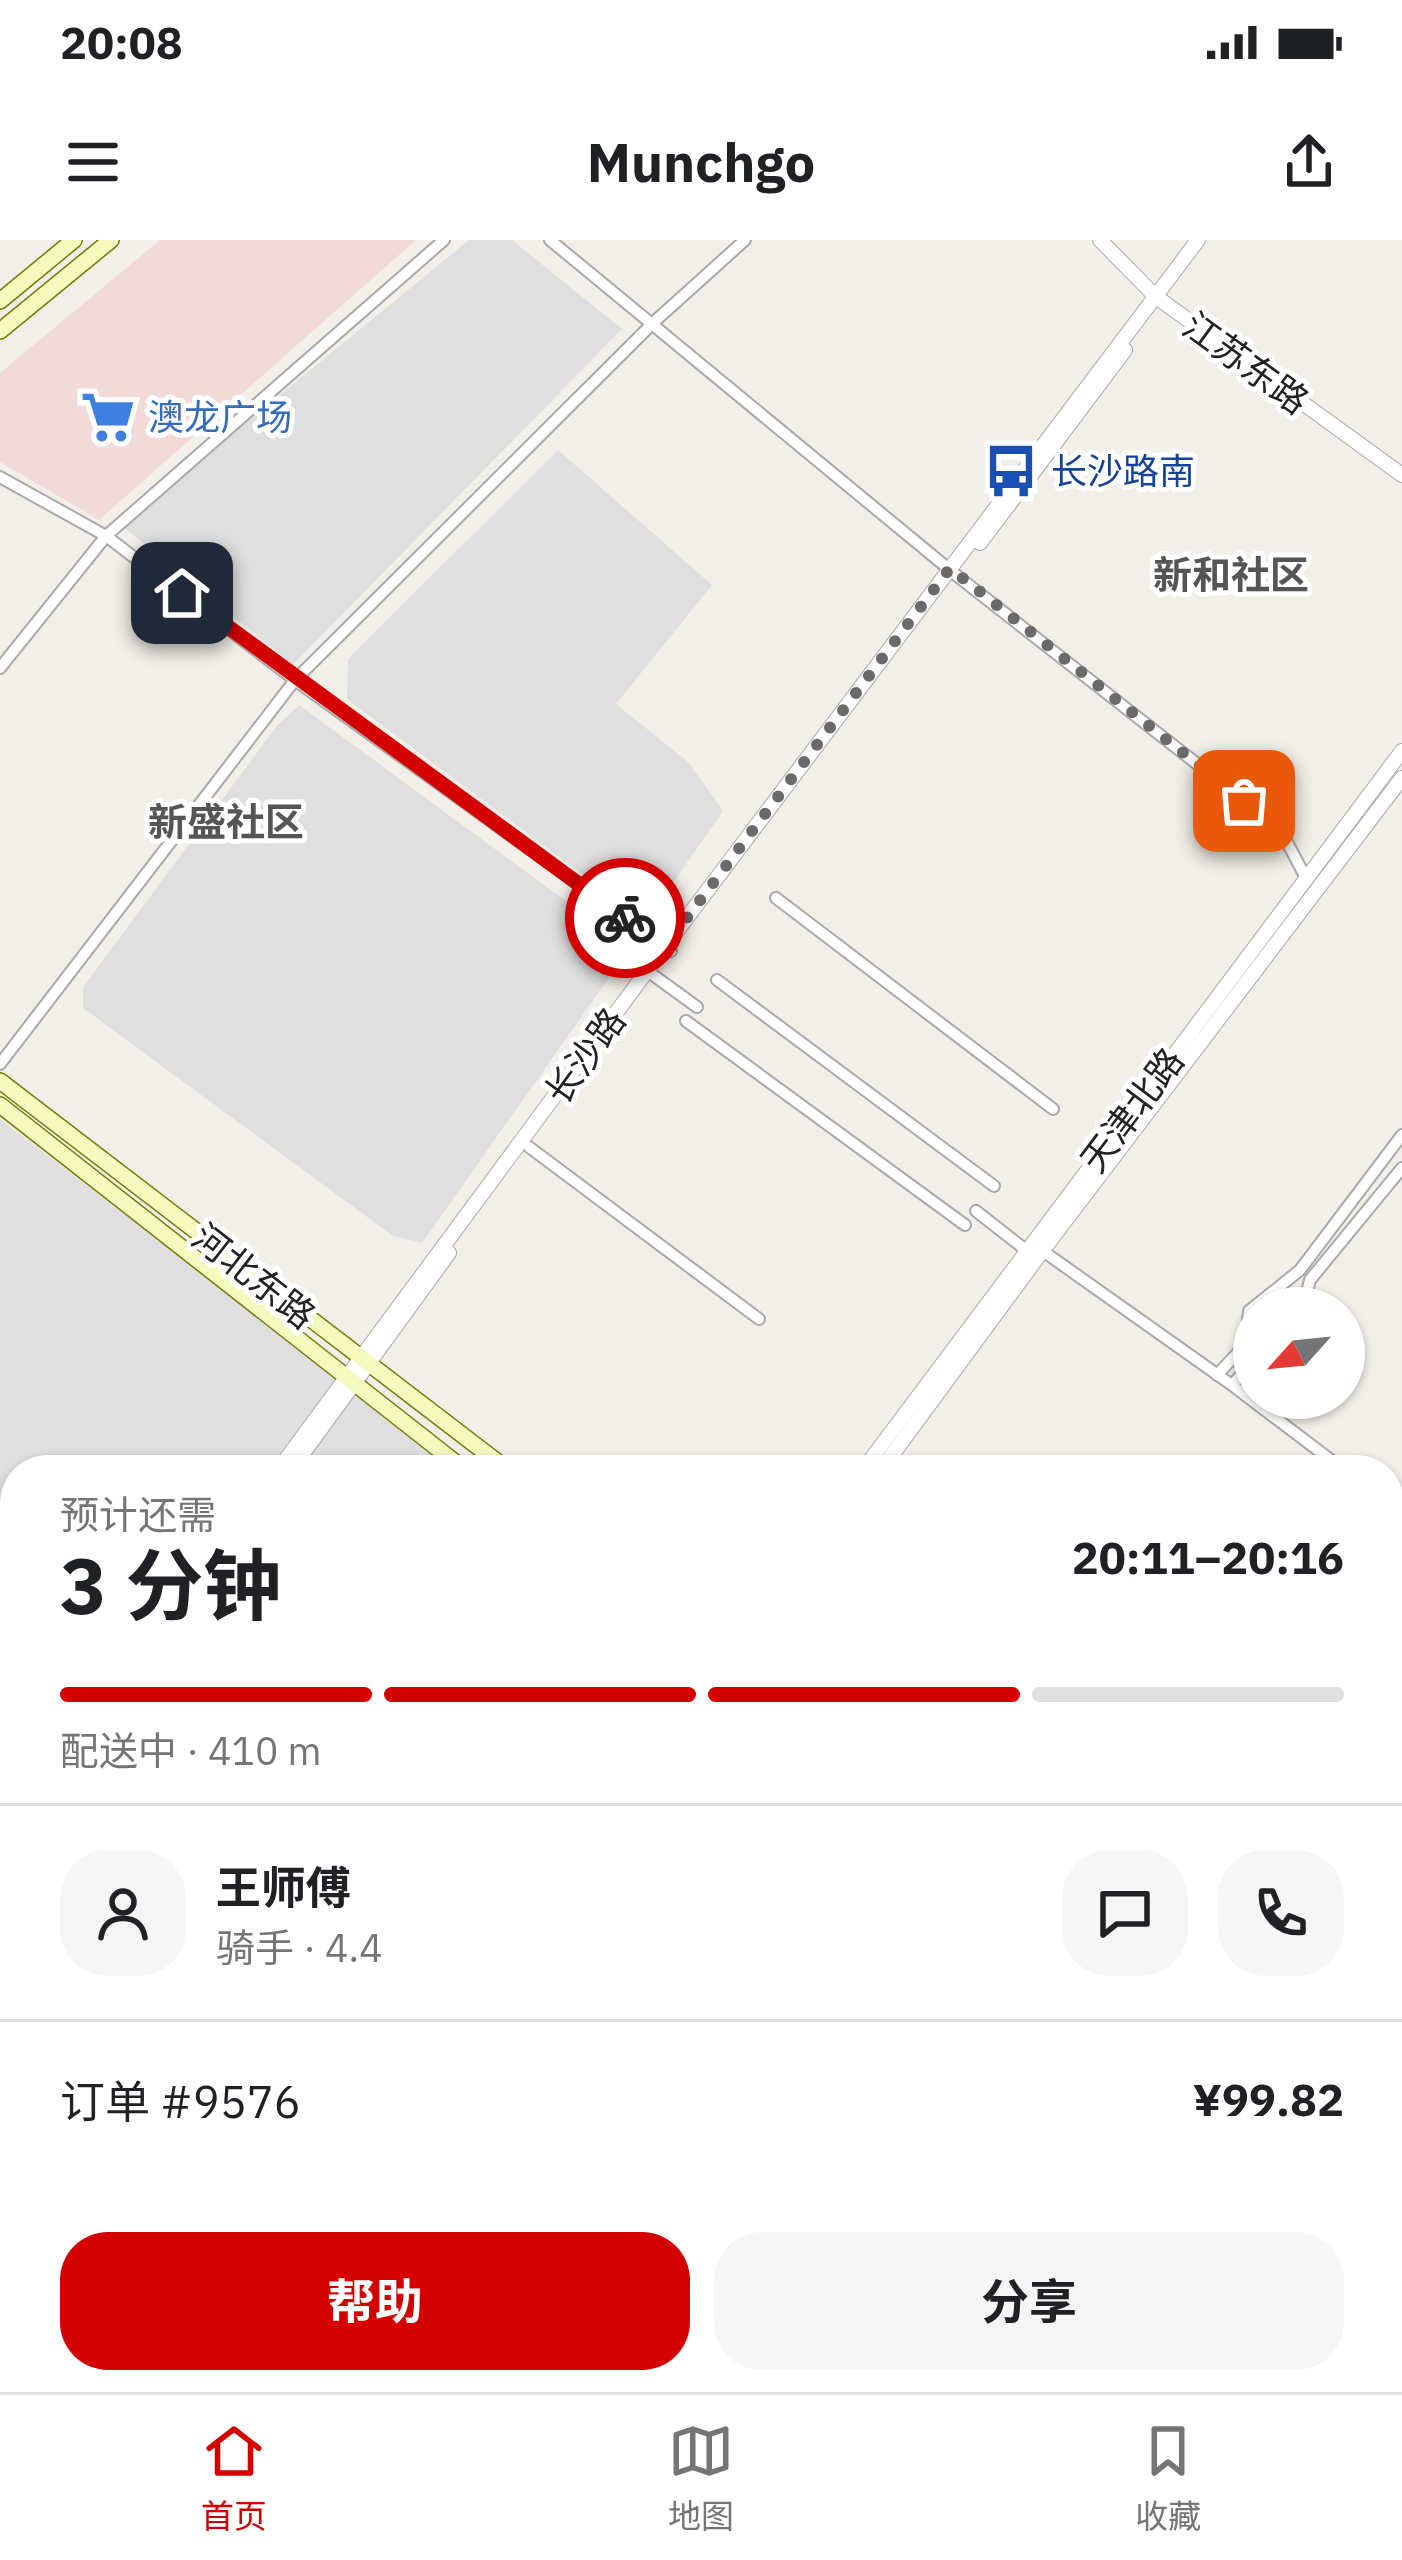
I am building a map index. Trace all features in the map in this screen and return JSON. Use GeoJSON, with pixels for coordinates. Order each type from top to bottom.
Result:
{"type":"FeatureCollection","features":[{"type":"Feature","properties":{"kind":"main road"},"geometry":{"type":"LineString","coordinates":[[0,301],[74,240]]}},
{"type":"Feature","properties":{"kind":"main road"},"geometry":{"type":"LineString","coordinates":[[0,331],[111,240]]}},
{"type":"Feature","properties":{"kind":"main road","name":"河北东路"},"geometry":{"type":"LineString","coordinates":[[0,1081],[488,1455]]}},
{"type":"Feature","properties":{"kind":"main road"},"geometry":{"type":"LineString","coordinates":[[0,1105],[446,1455]]}},
{"type":"Feature","properties":{"kind":"street"},"geometry":{"type":"LineString","coordinates":[[0,668],[106,536],[444,240]]}},
{"type":"Feature","properties":{"kind":"street"},"geometry":{"type":"LineString","coordinates":[[550,240],[953,572],[1280,830],[1306,878]]}},
{"type":"Feature","properties":{"kind":"street"},"geometry":{"type":"LineString","coordinates":[[0,1064],[295,680],[654,322],[745,240]]}},
{"type":"Feature","properties":{"kind":"street","name":"江苏东路"},"geometry":{"type":"LineString","coordinates":[[1100,240],[1158,299],[1402,475]]}},
{"type":"Feature","properties":{"kind":"street","name":"长沙路"},"geometry":{"type":"LineString","coordinates":[[301,1455],[363,1361],[1198,240]]}},
{"type":"Feature","properties":{"kind":"street","name":"长沙路"},"geometry":{"type":"LineString","coordinates":[[1158,299],[1208,240]]}},
{"type":"Feature","properties":{"kind":"street"},"geometry":{"type":"LineString","coordinates":[[0,477],[106,536],[295,680],[668,949]]}},
{"type":"Feature","properties":{"kind":"street","name":"天津北路"},"geometry":{"type":"LineString","coordinates":[[891,1455],[1034,1248],[1402,751]]}},
{"type":"Feature","properties":{"kind":"street","name":"天津北路"},"geometry":{"type":"LineString","coordinates":[[874,1455],[1402,778]]}},
{"type":"Feature","properties":{"kind":"street"},"geometry":{"type":"LineString","coordinates":[[776,898],[1053,1108]]}},
{"type":"Feature","properties":{"kind":"street","name":"长沙路"},"geometry":{"type":"LineString","coordinates":[[363,1361],[529,1147],[668,949]]}},
{"type":"Feature","properties":{"kind":"street"},"geometry":{"type":"LineString","coordinates":[[653,975],[697,1006]]}},
{"type":"Feature","properties":{"kind":"street"},"geometry":{"type":"LineString","coordinates":[[717,980],[994,1186]]}},
{"type":"Feature","properties":{"kind":"street"},"geometry":{"type":"LineString","coordinates":[[686,1021],[965,1225]]}},
{"type":"Feature","properties":{"kind":"street"},"geometry":{"type":"LineString","coordinates":[[1217,1375],[1245,1346],[1249,1312],[1300,1270],[1402,1135]]}},
{"type":"Feature","properties":{"kind":"street"},"geometry":{"type":"LineString","coordinates":[[529,1147],[759,1319]]}},
{"type":"Feature","properties":{"kind":"street"},"geometry":{"type":"LineString","coordinates":[[1308,1287],[1402,1168]]}},
{"type":"Feature","properties":{"kind":"street"},"geometry":{"type":"LineString","coordinates":[[976,1210],[1232,1385],[1324,1455]]}},
{"type":"Feature","properties":{"kind":"street","name":"长沙路"},"geometry":{"type":"LineString","coordinates":[[290,1455],[350,1381]]}},
{"type":"Feature","properties":{"kind":"shaded area","name":"澳龙广场"},"geometry":{"type":"Polygon","coordinates":[[[160,240],[416,240],[99,520],[0,462],[0,373],[160,240]]]}},
{"type":"Feature","properties":{"kind":"shaded area"},"geometry":{"type":"Polygon","coordinates":[[[469,240],[512,240],[622,329],[293,665],[121,525],[469,240]]]}},
{"type":"Feature","properties":{"kind":"shaded area"},"geometry":{"type":"Polygon","coordinates":[[[558,450],[712,585],[616,704],[688,762],[723,811],[646,922],[347,699],[348,659],[558,450]]]}},
{"type":"Feature","properties":{"kind":"shaded area"},"geometry":{"type":"Polygon","coordinates":[[[299,705],[630,948],[422,1243],[393,1236],[83,1008],[83,987],[276,727],[299,705]]]}},
{"type":"Feature","properties":{"kind":"shaded area"},"geometry":{"type":"Polygon","coordinates":[[[0,1119],[437,1455],[0,1455],[0,1119]]]}},
{"type":"Feature","properties":{"kind":"way so far"},"geometry":{"type":"LineString","coordinates":[[625,918],[665,947],[950,568],[1244,801]]}},
{"type":"Feature","properties":{"kind":"place","name":"澳龙广场"},"geometry":{"type":"Point","coordinates":[108,417]}},
{"type":"Feature","properties":{"kind":"place","name":"长沙路南"},"geometry":{"type":"Point","coordinates":[1011,471]}},
{"type":"Feature","properties":{"kind":"district","name":"新和社区"},"geometry":{"type":"Point","coordinates":[1231,575]}},
{"type":"Feature","properties":{"kind":"district","name":"新盛社区"},"geometry":{"type":"Point","coordinates":[226,822]}},
{"type":"Feature","properties":{"kind":"route"},"geometry":{"type":"LineString","coordinates":[[182,593],[625,918]]}}]}
